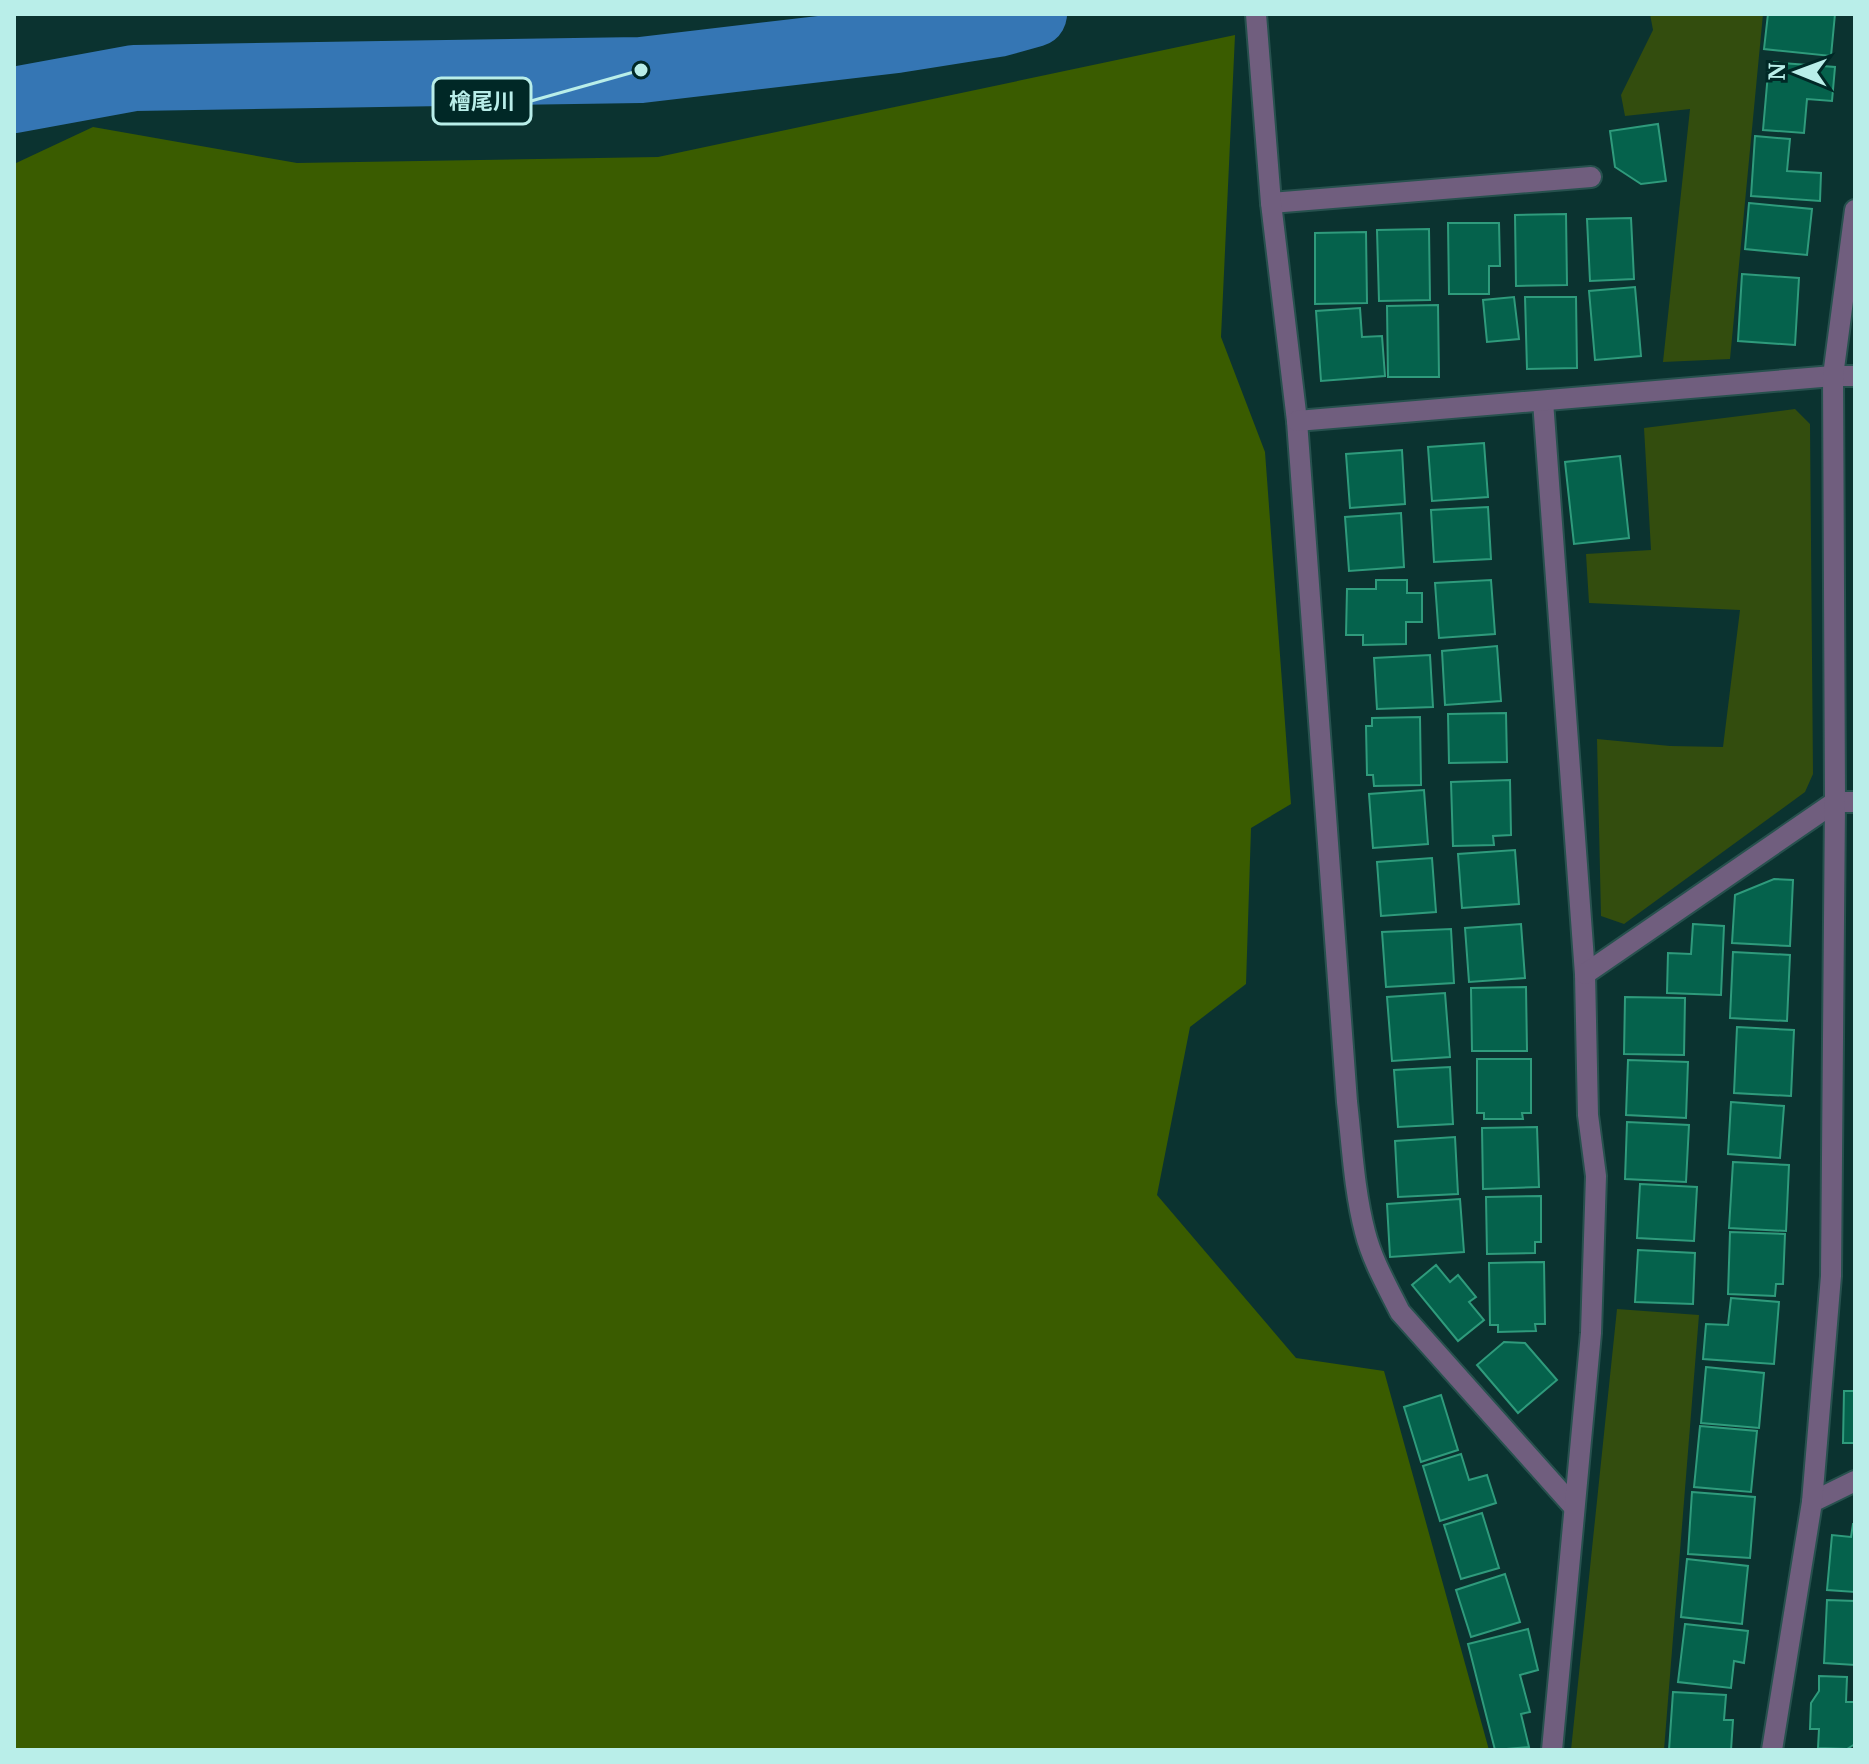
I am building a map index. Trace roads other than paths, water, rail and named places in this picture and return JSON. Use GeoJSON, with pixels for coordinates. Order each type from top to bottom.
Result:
{"type":"FeatureCollection","features":[{"type":"Feature","properties":{"kind":"street"},"geometry":{"type":"LineString","coordinates":[[1256,14],[1271,203],[1297,421],[1347,1102],[1365,1232],[1400,1312],[1574,1507]]}},
{"type":"Feature","properties":{"kind":"street"},"geometry":{"type":"LineString","coordinates":[[1271,203],[1591,177]]}},
{"type":"Feature","properties":{"kind":"street"},"geometry":{"type":"LineString","coordinates":[[1772,1750],[1812,1502],[1831,1276],[1845,802],[1834,587],[1833,376],[1855,210]]}},
{"type":"Feature","properties":{"kind":"street"},"geometry":{"type":"LineString","coordinates":[[1297,421],[1855,376]]}},
{"type":"Feature","properties":{"kind":"street"},"geometry":{"type":"LineString","coordinates":[[1543,401],[1585,974],[1588,1115],[1596,1176],[1591,1333],[1552,1750]]}},
{"type":"Feature","properties":{"kind":"street"},"geometry":{"type":"LineString","coordinates":[[1834,587],[1855,588]]}},
{"type":"Feature","properties":{"kind":"street"},"geometry":{"type":"LineString","coordinates":[[1585,974],[1845,802]]}},
{"type":"Feature","properties":{"kind":"street"},"geometry":{"type":"LineString","coordinates":[[1812,1502],[1855,1481]]}},
{"type":"Feature","properties":{"kind":"waterway"},"geometry":{"type":"LineString","coordinates":[[14,100],[134,78],[641,70],[897,40],[998,24],[1034,14]]}},
{"type":"Feature","properties":{"kind":"place","name":"檜尾川"},"geometry":{"type":"Point","coordinates":[641,70]}}]}
